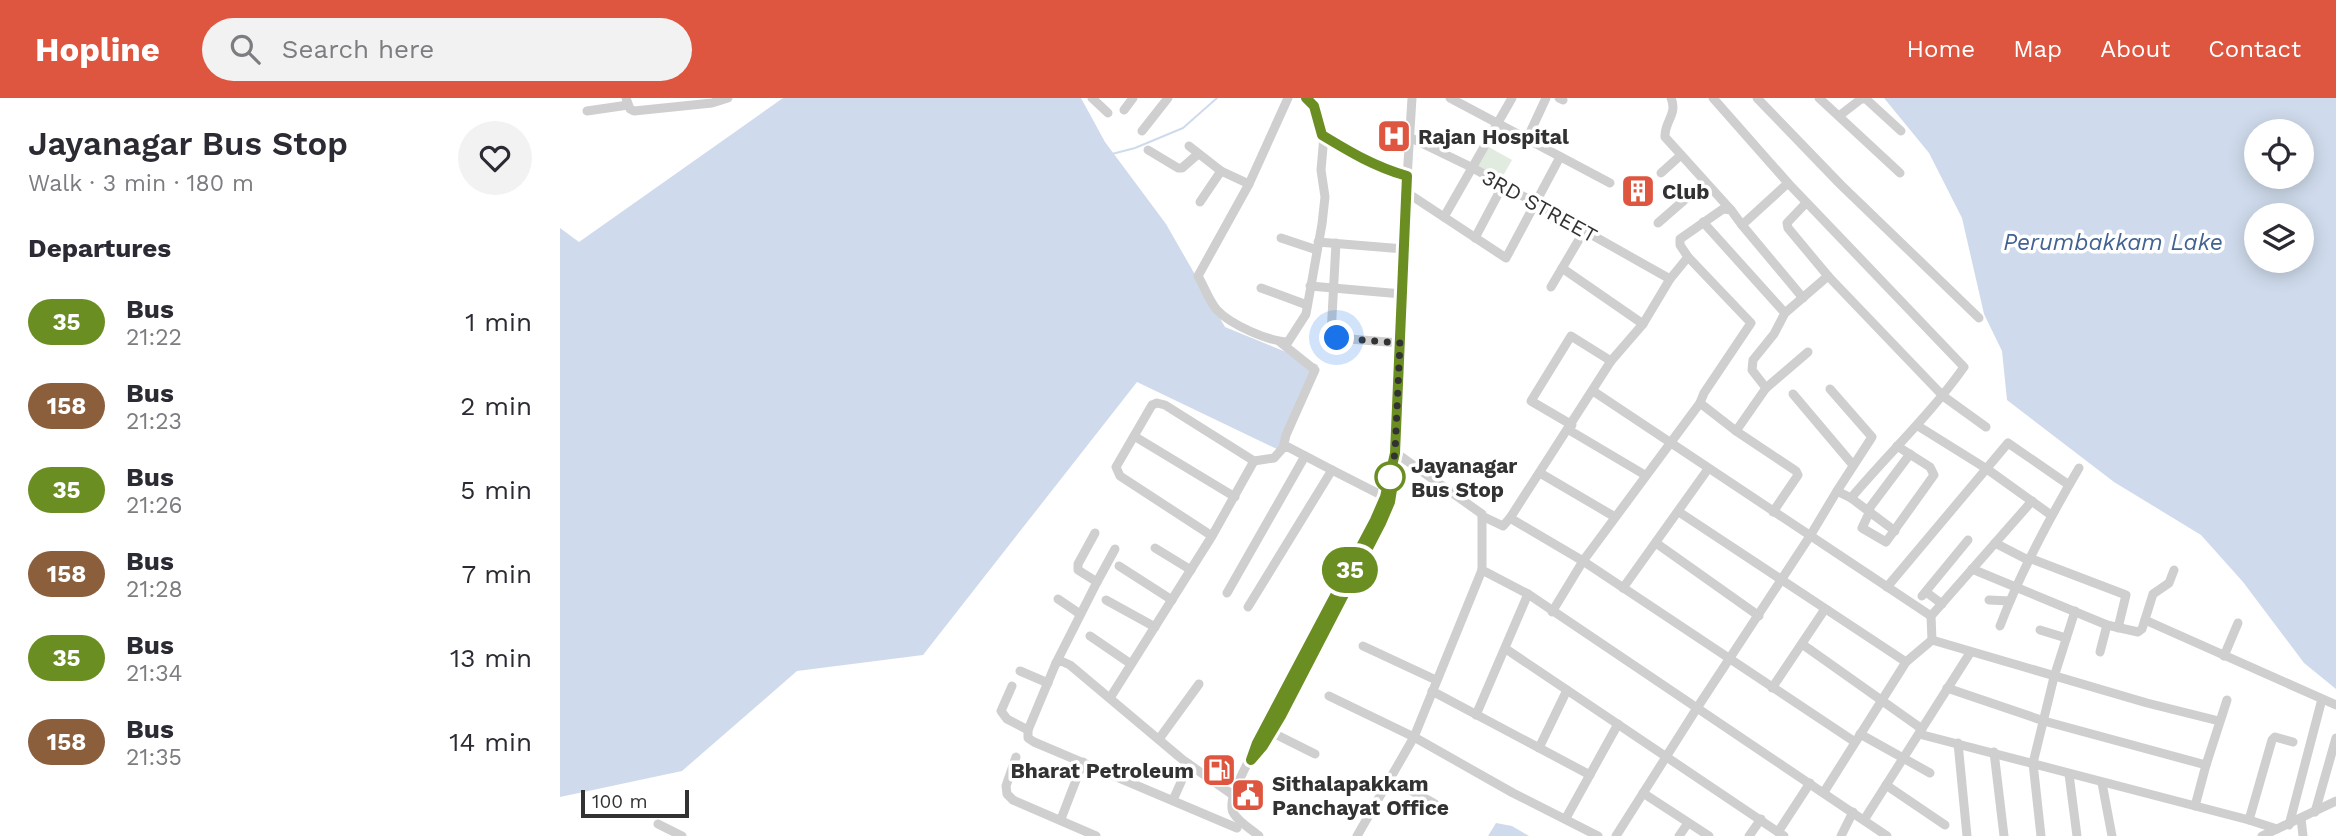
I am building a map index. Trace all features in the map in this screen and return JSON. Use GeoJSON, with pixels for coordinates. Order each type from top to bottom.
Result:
{"type":"FeatureCollection","features":[{"type":"Feature","properties":{"kind":"street"},"geometry":{"type":"LineString","coordinates":[[587,111],[627,102],[634,111],[712,103],[728,98]]}},
{"type":"Feature","properties":{"kind":"street"},"geometry":{"type":"LineString","coordinates":[[1092,98],[1108,113]]}},
{"type":"Feature","properties":{"kind":"street"},"geometry":{"type":"LineString","coordinates":[[1125,110],[1133,98]]}},
{"type":"Feature","properties":{"kind":"street"},"geometry":{"type":"LineString","coordinates":[[1142,131],[1168,98]]}},
{"type":"Feature","properties":{"kind":"street"},"geometry":{"type":"LineString","coordinates":[[1283,449],[1286,435],[1315,370],[1280,342],[1240,326],[1217,310],[1198,276],[1249,184],[1287,98]]}},
{"type":"Feature","properties":{"kind":"street"},"geometry":{"type":"LineString","coordinates":[[1280,342],[1288,342],[1306,314],[1325,197],[1321,170],[1324,136],[1314,106],[1306,98]]}},
{"type":"Feature","properties":{"kind":"street"},"geometry":{"type":"LineString","coordinates":[[1314,106],[1320,98]]}},
{"type":"Feature","properties":{"kind":"street"},"geometry":{"type":"LineString","coordinates":[[1251,760],[1263,746],[1308,666],[1390,502],[1395,453],[1410,98]]}},
{"type":"Feature","properties":{"kind":"street"},"geometry":{"type":"LineString","coordinates":[[1450,98],[1610,183]]}},
{"type":"Feature","properties":{"kind":"street"},"geometry":{"type":"LineString","coordinates":[[1444,217],[1512,98]]}},
{"type":"Feature","properties":{"kind":"street"},"geometry":{"type":"LineString","coordinates":[[1527,139],[1546,98]]}},
{"type":"Feature","properties":{"kind":"street"},"geometry":{"type":"LineString","coordinates":[[1671,98],[1674,112],[1665,130],[1665,137],[1803,298]]}},
{"type":"Feature","properties":{"kind":"street"},"geometry":{"type":"LineString","coordinates":[[1713,98],[1806,203],[1963,365],[1964,368],[1918,426],[1851,498]]}},
{"type":"Feature","properties":{"kind":"street"},"geometry":{"type":"LineString","coordinates":[[1757,98],[1841,185],[1979,318]]}},
{"type":"Feature","properties":{"kind":"street"},"geometry":{"type":"LineString","coordinates":[[1819,98],[1900,173]]}},
{"type":"Feature","properties":{"kind":"street"},"geometry":{"type":"LineString","coordinates":[[1839,116],[1861,99],[1866,99],[1901,131]]}},
{"type":"Feature","properties":{"kind":"street","name":"3RD STREET"},"geometry":{"type":"LineString","coordinates":[[1409,135],[1670,279]]}},
{"type":"Feature","properties":{"kind":"street"},"geometry":{"type":"LineString","coordinates":[[1324,136],[1382,169],[1407,176]]}},
{"type":"Feature","properties":{"kind":"street"},"geometry":{"type":"LineString","coordinates":[[1189,146],[1221,171],[1249,184]]}},
{"type":"Feature","properties":{"kind":"street"},"geometry":{"type":"LineString","coordinates":[[1148,150],[1178,168],[1182,168],[1198,154]]}},
{"type":"Feature","properties":{"kind":"street"},"geometry":{"type":"LineString","coordinates":[[1661,173],[1681,155]]}},
{"type":"Feature","properties":{"kind":"street"},"geometry":{"type":"LineString","coordinates":[[1406,192],[1506,258],[1560,157]]}},
{"type":"Feature","properties":{"kind":"street"},"geometry":{"type":"LineString","coordinates":[[1200,202],[1221,171]]}},
{"type":"Feature","properties":{"kind":"street"},"geometry":{"type":"LineString","coordinates":[[1658,223],[1705,182]]}},
{"type":"Feature","properties":{"kind":"street"},"geometry":{"type":"LineString","coordinates":[[1742,225],[1788,183]]}},
{"type":"Feature","properties":{"kind":"street"},"geometry":{"type":"LineString","coordinates":[[1475,239],[1503,186]]}},
{"type":"Feature","properties":{"kind":"street"},"geometry":{"type":"LineString","coordinates":[[1806,203],[1787,223],[1788,228],[1828,276],[1943,396],[1986,426]]}},
{"type":"Feature","properties":{"kind":"street"},"geometry":{"type":"LineString","coordinates":[[1552,612],[1583,561],[1700,403],[1751,323],[1688,257],[1680,245],[1681,239],[1703,222],[1723,209],[1731,211]]}},
{"type":"Feature","properties":{"kind":"street"},"geometry":{"type":"LineString","coordinates":[[1703,222],[1785,313]]}},
{"type":"Feature","properties":{"kind":"street"},"geometry":{"type":"LineString","coordinates":[[1551,286],[1584,231]]}},
{"type":"Feature","properties":{"kind":"street"},"geometry":{"type":"LineString","coordinates":[[1281,238],[1317,246],[1336,243],[1404,249]]}},
{"type":"Feature","properties":{"kind":"street"},"geometry":{"type":"LineString","coordinates":[[1336,243],[1331,335],[1337,338],[1400,343]]}},
{"type":"Feature","properties":{"kind":"street"},"geometry":{"type":"LineString","coordinates":[[1395,453],[1482,516],[1503,526],[1611,361],[1643,324],[1670,279],[1688,257]]}},
{"type":"Feature","properties":{"kind":"street"},"geometry":{"type":"LineString","coordinates":[[1562,268],[1643,324]]}},
{"type":"Feature","properties":{"kind":"street"},"geometry":{"type":"LineString","coordinates":[[1766,388],[1752,370],[1753,360],[1774,334],[1785,313],[1828,276]]}},
{"type":"Feature","properties":{"kind":"street"},"geometry":{"type":"LineString","coordinates":[[1310,286],[1402,294]]}},
{"type":"Feature","properties":{"kind":"street"},"geometry":{"type":"LineString","coordinates":[[1261,288],[1307,306]]}},
{"type":"Feature","properties":{"kind":"street"},"geometry":{"type":"LineString","coordinates":[[1611,361],[1571,336],[1531,401],[1645,475]]}},
{"type":"Feature","properties":{"kind":"street"},"geometry":{"type":"LineString","coordinates":[[1736,430],[1766,388],[1808,352]]}},
{"type":"Feature","properties":{"kind":"street"},"geometry":{"type":"LineString","coordinates":[[1616,836],[1872,437],[1830,388]]}},
{"type":"Feature","properties":{"kind":"street"},"geometry":{"type":"LineString","coordinates":[[1593,391],[1931,616]]}},
{"type":"Feature","properties":{"kind":"street"},"geometry":{"type":"LineString","coordinates":[[1793,394],[1853,465]]}},
{"type":"Feature","properties":{"kind":"street"},"geometry":{"type":"LineString","coordinates":[[1700,403],[1796,471],[1798,475],[1773,512]]}},
{"type":"Feature","properties":{"kind":"street"},"geometry":{"type":"LineString","coordinates":[[1212,536],[1120,476],[1116,467],[1152,405],[1165,405],[1254,461],[1273,458],[1288,447],[1385,497]]}},
{"type":"Feature","properties":{"kind":"street"},"geometry":{"type":"LineString","coordinates":[[1918,426],[2052,515]]}},
{"type":"Feature","properties":{"kind":"street"},"geometry":{"type":"LineString","coordinates":[[1134,436],[1235,497]]}},
{"type":"Feature","properties":{"kind":"street"},"geometry":{"type":"LineString","coordinates":[[1887,587],[2008,443],[2069,485]]}},
{"type":"Feature","properties":{"kind":"street"},"geometry":{"type":"LineString","coordinates":[[1897,446],[1910,454],[1930,467],[1934,475],[1886,542],[1862,528],[1869,510],[1910,454]]}},
{"type":"Feature","properties":{"kind":"street"},"geometry":{"type":"LineString","coordinates":[[1237,828],[1231,810],[1233,794],[1257,743],[1340,590],[1385,497],[1395,453]]}},
{"type":"Feature","properties":{"kind":"street"},"geometry":{"type":"LineString","coordinates":[[1227,593],[1305,456]]}},
{"type":"Feature","properties":{"kind":"street"},"geometry":{"type":"LineString","coordinates":[[1110,698],[1212,536],[1254,461]]}},
{"type":"Feature","properties":{"kind":"street"},"geometry":{"type":"LineString","coordinates":[[2000,626],[2015,586],[2079,468]]}},
{"type":"Feature","properties":{"kind":"street"},"geometry":{"type":"LineString","coordinates":[[1623,588],[1708,469]]}},
{"type":"Feature","properties":{"kind":"street"},"geometry":{"type":"LineString","coordinates":[[1248,607],[1332,470]]}},
{"type":"Feature","properties":{"kind":"street"},"geometry":{"type":"LineString","coordinates":[[1540,473],[1615,517]]}},
{"type":"Feature","properties":{"kind":"street"},"geometry":{"type":"LineString","coordinates":[[1836,491],[1869,510],[1895,531]]}},
{"type":"Feature","properties":{"kind":"street"},"geometry":{"type":"LineString","coordinates":[[1932,640],[1931,616],[2032,501]]}},
{"type":"Feature","properties":{"kind":"street"},"geometry":{"type":"LineString","coordinates":[[1679,512],[1906,662]]}},
{"type":"Feature","properties":{"kind":"street"},"geometry":{"type":"LineString","coordinates":[[1357,836],[1414,737],[1482,570],[1482,516]]}},
{"type":"Feature","properties":{"kind":"street"},"geometry":{"type":"LineString","coordinates":[[1510,518],[1583,561],[1772,688],[1857,738],[1904,757],[1930,773]]}},
{"type":"Feature","properties":{"kind":"street"},"geometry":{"type":"LineString","coordinates":[[1095,533],[1077,567],[1097,582]]}},
{"type":"Feature","properties":{"kind":"street"},"geometry":{"type":"LineString","coordinates":[[1942,604],[1924,594],[1968,540]]}},
{"type":"Feature","properties":{"kind":"street"},"geometry":{"type":"LineString","coordinates":[[1656,543],[1759,616]]}},
{"type":"Feature","properties":{"kind":"street"},"geometry":{"type":"LineString","coordinates":[[1995,543],[2029,559],[2126,595],[2118,628]]}},
{"type":"Feature","properties":{"kind":"street"},"geometry":{"type":"LineString","coordinates":[[1155,548],[1191,570]]}},
{"type":"Feature","properties":{"kind":"street"},"geometry":{"type":"LineString","coordinates":[[1115,549],[1056,663],[1028,730],[1028,738],[1237,828],[1250,828],[1267,836]]}},
{"type":"Feature","properties":{"kind":"street"},"geometry":{"type":"LineString","coordinates":[[1119,566],[1172,600]]}},
{"type":"Feature","properties":{"kind":"street"},"geometry":{"type":"LineString","coordinates":[[1972,569],[2107,625],[2138,632],[2142,629],[2153,594],[2169,583],[2174,570]]}},
{"type":"Feature","properties":{"kind":"street"},"geometry":{"type":"LineString","coordinates":[[1482,570],[1528,594],[1824,792],[1864,820],[1874,832],[1887,836]]}},
{"type":"Feature","properties":{"kind":"street"},"geometry":{"type":"LineString","coordinates":[[1476,715],[1528,594]]}},
{"type":"Feature","properties":{"kind":"street"},"geometry":{"type":"LineString","coordinates":[[1058,599],[1080,614]]}},
{"type":"Feature","properties":{"kind":"street"},"geometry":{"type":"LineString","coordinates":[[1106,600],[1154,627]]}},
{"type":"Feature","properties":{"kind":"street"},"geometry":{"type":"LineString","coordinates":[[1989,600],[2010,601]]}},
{"type":"Feature","properties":{"kind":"street"},"geometry":{"type":"LineString","coordinates":[[1772,688],[1825,609]]}},
{"type":"Feature","properties":{"kind":"street"},"geometry":{"type":"LineString","coordinates":[[2041,836],[2033,764],[2053,677],[2075,611]]}},
{"type":"Feature","properties":{"kind":"street"},"geometry":{"type":"LineString","coordinates":[[2145,620],[2336,705]]}},
{"type":"Feature","properties":{"kind":"street"},"geometry":{"type":"LineString","coordinates":[[2224,656],[2238,623]]}},
{"type":"Feature","properties":{"kind":"street"},"geometry":{"type":"LineString","coordinates":[[2100,652],[2107,625]]}},
{"type":"Feature","properties":{"kind":"street"},"geometry":{"type":"LineString","coordinates":[[2040,630],[2066,638]]}},
{"type":"Feature","properties":{"kind":"street"},"geometry":{"type":"LineString","coordinates":[[1090,636],[1131,664]]}},
{"type":"Feature","properties":{"kind":"street"},"geometry":{"type":"LineString","coordinates":[[1824,792],[1906,662],[1932,640]]}},
{"type":"Feature","properties":{"kind":"street"},"geometry":{"type":"LineString","coordinates":[[1932,640],[2147,704],[2219,722]]}},
{"type":"Feature","properties":{"kind":"street"},"geometry":{"type":"LineString","coordinates":[[1802,644],[1921,732],[2277,829]]}},
{"type":"Feature","properties":{"kind":"street"},"geometry":{"type":"LineString","coordinates":[[1363,646],[1436,680]]}},
{"type":"Feature","properties":{"kind":"street"},"geometry":{"type":"LineString","coordinates":[[1506,649],[1781,834],[1810,783]]}},
{"type":"Feature","properties":{"kind":"street"},"geometry":{"type":"LineString","coordinates":[[1864,820],[1970,653]]}},
{"type":"Feature","properties":{"kind":"street"},"geometry":{"type":"LineString","coordinates":[[1056,663],[1061,661],[1070,665],[1189,764],[1233,794]]}},
{"type":"Feature","properties":{"kind":"street"},"geometry":{"type":"LineString","coordinates":[[1020,671],[1048,683]]}},
{"type":"Feature","properties":{"kind":"street"},"geometry":{"type":"LineString","coordinates":[[1159,739],[1199,684]]}},
{"type":"Feature","properties":{"kind":"street"},"geometry":{"type":"LineString","coordinates":[[1012,686],[1001,711],[1007,719],[1028,730]]}},
{"type":"Feature","properties":{"kind":"street"},"geometry":{"type":"LineString","coordinates":[[1947,688],[2044,721],[2206,765]]}},
{"type":"Feature","properties":{"kind":"street"},"geometry":{"type":"LineString","coordinates":[[1539,748],[1567,690]]}},
{"type":"Feature","properties":{"kind":"street"},"geometry":{"type":"LineString","coordinates":[[1432,691],[1590,775]]}},
{"type":"Feature","properties":{"kind":"street"},"geometry":{"type":"LineString","coordinates":[[1329,696],[1414,737],[1513,793],[1598,836]]}},
{"type":"Feature","properties":{"kind":"street"},"geometry":{"type":"LineString","coordinates":[[2289,825],[2322,699]]}},
{"type":"Feature","properties":{"kind":"street"},"geometry":{"type":"LineString","coordinates":[[2195,806],[2227,700]]}},
{"type":"Feature","properties":{"kind":"street"},"geometry":{"type":"LineString","coordinates":[[1566,818],[1618,724]]}},
{"type":"Feature","properties":{"kind":"street"},"geometry":{"type":"LineString","coordinates":[[1271,732],[1315,754]]}},
{"type":"Feature","properties":{"kind":"street"},"geometry":{"type":"LineString","coordinates":[[2249,820],[2272,740],[2275,737],[2293,742]]}},
{"type":"Feature","properties":{"kind":"street"},"geometry":{"type":"LineString","coordinates":[[2315,812],[2336,738]]}},
{"type":"Feature","properties":{"kind":"street"},"geometry":{"type":"LineString","coordinates":[[1958,743],[1967,836]]}},
{"type":"Feature","properties":{"kind":"street"},"geometry":{"type":"LineString","coordinates":[[1994,752],[2004,836]]}},
{"type":"Feature","properties":{"kind":"street"},"geometry":{"type":"LineString","coordinates":[[1016,757],[1006,786],[1007,794],[1013,800],[1096,836]]}},
{"type":"Feature","properties":{"kind":"street"},"geometry":{"type":"LineString","coordinates":[[1061,820],[1083,762]]}},
{"type":"Feature","properties":{"kind":"street"},"geometry":{"type":"LineString","coordinates":[[1173,800],[1189,764]]}},
{"type":"Feature","properties":{"kind":"street"},"geometry":{"type":"LineString","coordinates":[[2069,774],[2077,836]]}},
{"type":"Feature","properties":{"kind":"street"},"geometry":{"type":"LineString","coordinates":[[1390,778],[1435,804]]}},
{"type":"Feature","properties":{"kind":"street"},"geometry":{"type":"LineString","coordinates":[[2102,783],[2112,836]]}},
{"type":"Feature","properties":{"kind":"street"},"geometry":{"type":"LineString","coordinates":[[1886,785],[1945,825]]}},
{"type":"Feature","properties":{"kind":"street"},"geometry":{"type":"LineString","coordinates":[[1643,793],[1709,836]]}},
{"type":"Feature","properties":{"kind":"street"},"geometry":{"type":"LineString","coordinates":[[2262,836],[2336,801]]}},
{"type":"Feature","properties":{"kind":"street"},"geometry":{"type":"LineString","coordinates":[[1841,836],[1853,812]]}},
{"type":"Feature","properties":{"kind":"street"},"geometry":{"type":"LineString","coordinates":[[2301,818],[2303,836]]}},
{"type":"Feature","properties":{"kind":"street"},"geometry":{"type":"LineString","coordinates":[[1749,836],[1761,819]]}},
{"type":"Feature","properties":{"kind":"street"},"geometry":{"type":"LineString","coordinates":[[1679,836],[1688,823]]}},
{"type":"Feature","properties":{"kind":"street"},"geometry":{"type":"LineString","coordinates":[[1250,828],[1259,836]]}},
{"type":"Feature","properties":{"kind":"street"},"geometry":{"type":"LineString","coordinates":[[663,829],[682,836]]}},
{"type":"Feature","properties":{"kind":"shaded area"},"geometry":{"type":"Polygon","coordinates":[[[1487,146],[1512,160],[1500,181],[1474,166],[1487,146]]]}},
{"type":"Feature","properties":{"kind":"water"},"geometry":{"type":"Polygon","coordinates":[[[783,98],[1081,98],[1105,142],[1166,224],[1225,327],[1318,365],[1279,450],[1137,382],[923,655],[797,671],[682,771],[560,797],[560,228],[579,242],[783,98]]]}},
{"type":"Feature","properties":{"kind":"water","name":"Perumbakkam Lake"},"geometry":{"type":"Polygon","coordinates":[[[1884,98],[2336,98],[2336,689],[2304,663],[2243,582],[2201,535],[2114,482],[2007,400],[2002,351],[1984,314],[1962,218],[1929,153],[1884,98]]]}},
{"type":"Feature","properties":{"kind":"water"},"geometry":{"type":"Polygon","coordinates":[[[1496,823],[1512,826],[1529,836],[1488,836],[1496,823]]]}},
{"type":"Feature","properties":{"kind":"waterway"},"geometry":{"type":"LineString","coordinates":[[1112,154],[1135,148],[1183,128],[1217,98]]}},
{"type":"Feature","properties":{"kind":"bus line","name":"35"},"geometry":{"type":"LineString","coordinates":[[1306,98],[1314,106],[1322,135],[1382,169],[1407,176],[1395,453],[1385,497],[1375,520],[1257,743],[1251,760],[1281,716],[1381,523],[1390,502],[1395,471]]}},
{"type":"Feature","properties":{"kind":"place","name":"Rajan Hospital"},"geometry":{"type":"Point","coordinates":[1394,136]}},
{"type":"Feature","properties":{"kind":"place","name":"Club"},"geometry":{"type":"Point","coordinates":[1638,191]}},
{"type":"Feature","properties":{"kind":"place","name":"Jayanagar Bus Stop"},"geometry":{"type":"Point","coordinates":[1390,477]}},
{"type":"Feature","properties":{"kind":"place","name":"Bharat Petroleum"},"geometry":{"type":"Point","coordinates":[1219,770]}},
{"type":"Feature","properties":{"kind":"place","name":"Sithalapakkam Panchayat Office"},"geometry":{"type":"Point","coordinates":[1248,795]}},
{"type":"Feature","properties":{"kind":"route"},"geometry":{"type":"LineString","coordinates":[[1337,338],[1400,343],[1395,453],[1390,477]]}}]}
